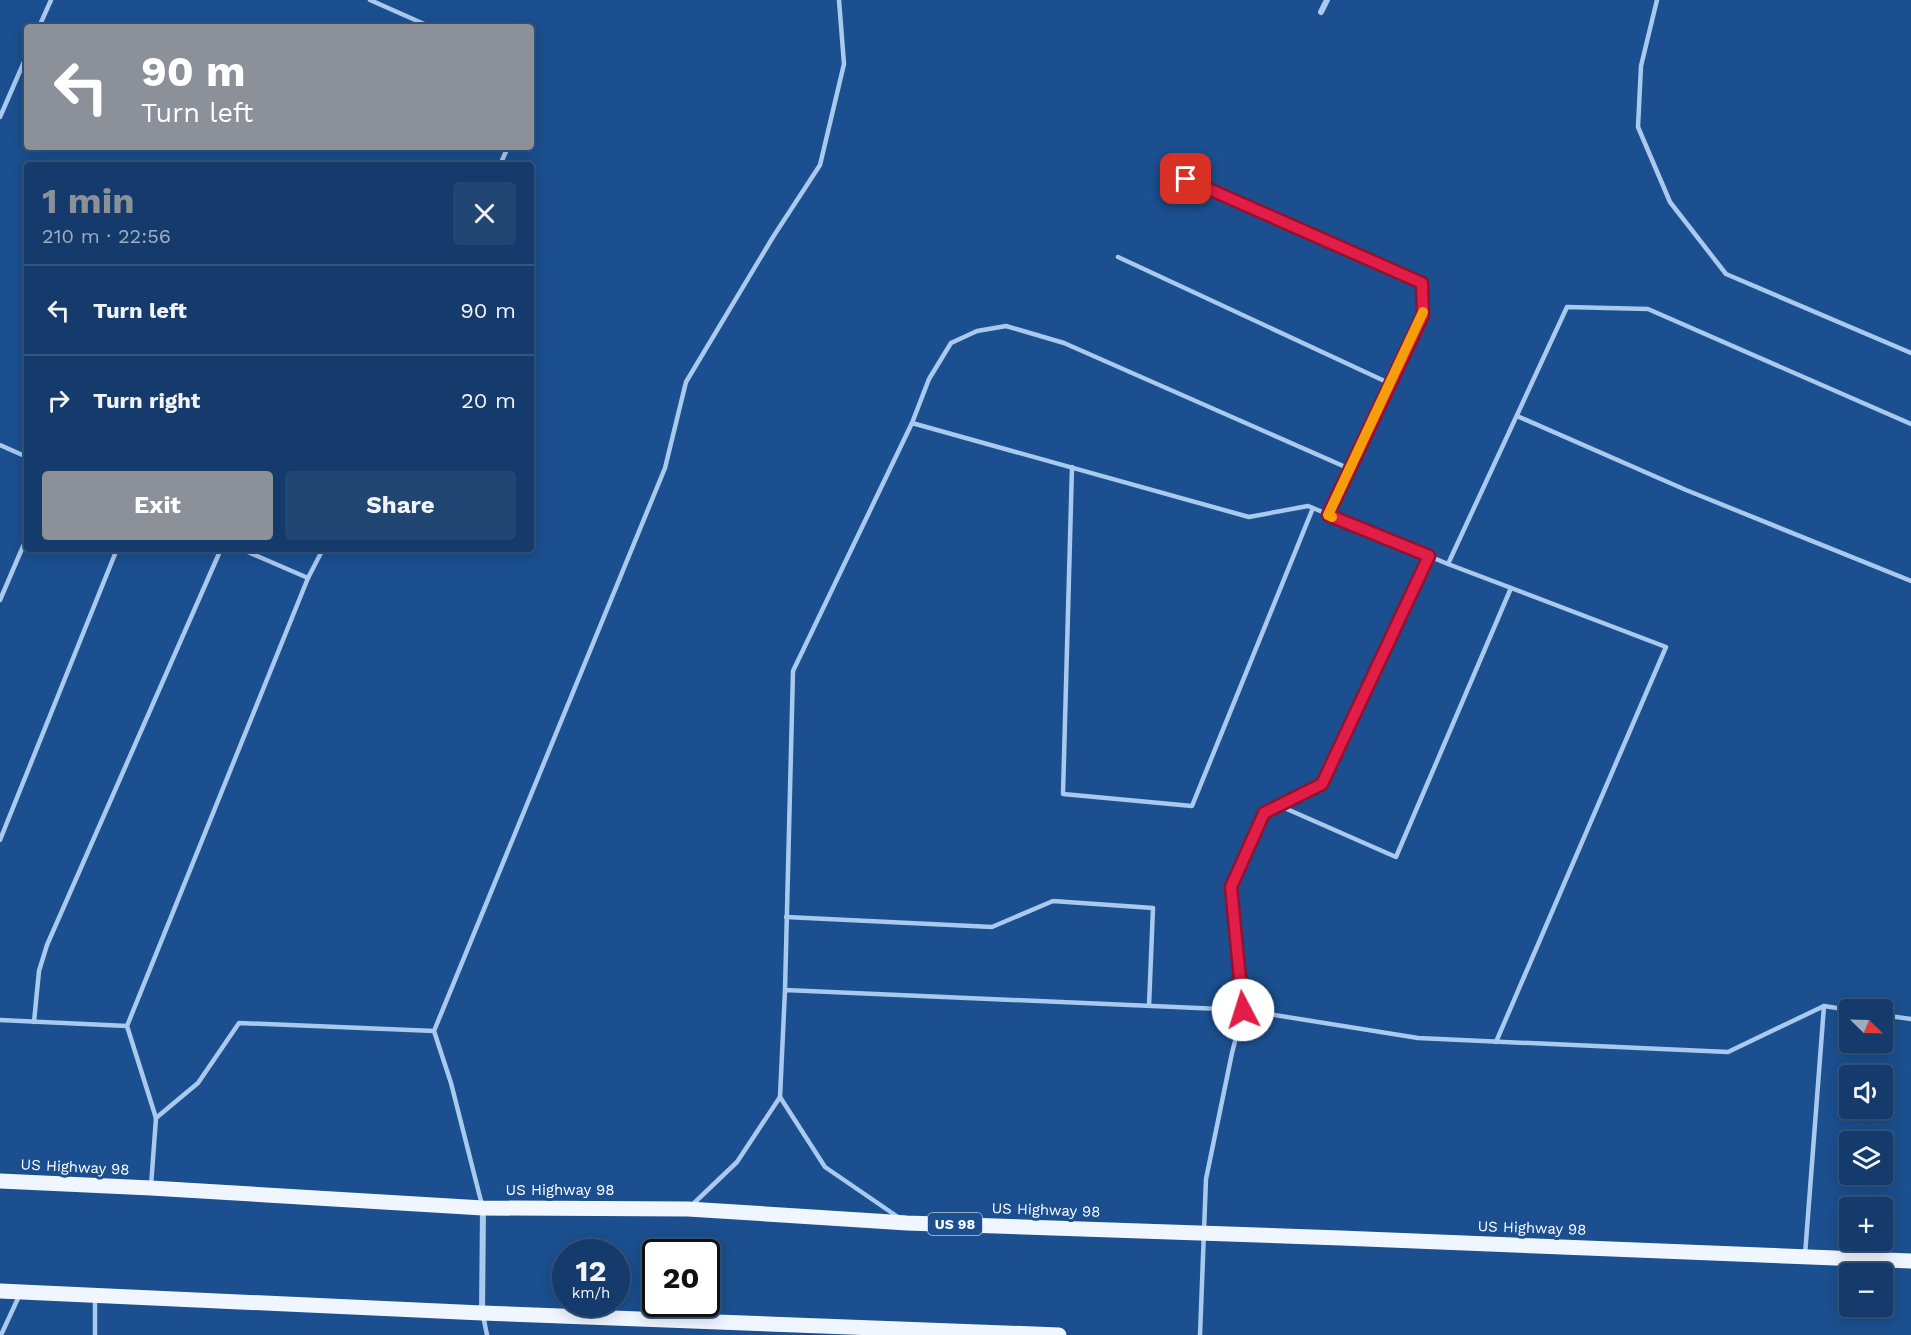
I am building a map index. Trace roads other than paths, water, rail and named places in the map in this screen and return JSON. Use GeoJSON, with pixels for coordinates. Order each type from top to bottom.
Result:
{"type":"FeatureCollection","features":[{"type":"Feature","properties":{"kind":"main road","name":"US Highway 98"},"geometry":{"type":"LineString","coordinates":[[0,1181],[483,1208],[687,1209],[907,1223],[1911,1261]]}},
{"type":"Feature","properties":{"kind":"main road"},"geometry":{"type":"LineString","coordinates":[[0,1291],[957,1333],[1059,1335]]}},
{"type":"Feature","properties":{"kind":"street"},"geometry":{"type":"LineString","coordinates":[[1321,12],[1327,0]]}},
{"type":"Feature","properties":{"kind":"street"},"geometry":{"type":"LineString","coordinates":[[482,1313],[483,1208]]}},
{"type":"Feature","properties":{"kind":"lane"},"geometry":{"type":"LineString","coordinates":[[40,24],[51,0]]}},
{"type":"Feature","properties":{"kind":"lane"},"geometry":{"type":"LineString","coordinates":[[370,0],[423,24]]}},
{"type":"Feature","properties":{"kind":"lane"},"geometry":{"type":"LineString","coordinates":[[483,1208],[451,1083],[434,1031],[665,468],[686,382],[773,237],[820,165],[844,63],[839,0]]}},
{"type":"Feature","properties":{"kind":"lane"},"geometry":{"type":"LineString","coordinates":[[1657,0],[1641,66],[1638,127],[1670,202],[1726,274],[1911,353]]}},
{"type":"Feature","properties":{"kind":"lane"},"geometry":{"type":"LineString","coordinates":[[0,117],[24,62]]}},
{"type":"Feature","properties":{"kind":"lane"},"geometry":{"type":"LineString","coordinates":[[1164,169],[1422,283],[1423,315],[1328,515]]}},
{"type":"Feature","properties":{"kind":"lane"},"geometry":{"type":"LineString","coordinates":[[1118,257],[1391,384]]}},
{"type":"Feature","properties":{"kind":"lane"},"geometry":{"type":"LineString","coordinates":[[1448,564],[1567,307],[1648,309],[1911,424]]}},
{"type":"Feature","properties":{"kind":"lane"},"geometry":{"type":"LineString","coordinates":[[687,1209],[737,1162],[780,1097],[793,671],[912,423],[929,379],[951,344],[977,331],[1006,326],[1064,344],[1350,469]]}},
{"type":"Feature","properties":{"kind":"lane"},"geometry":{"type":"LineString","coordinates":[[1517,416],[1686,490],[1911,581]]}},
{"type":"Feature","properties":{"kind":"lane"},"geometry":{"type":"LineString","coordinates":[[912,423],[1249,517],[1308,506],[1448,564],[1666,647],[1496,1042]]}},
{"type":"Feature","properties":{"kind":"lane"},"geometry":{"type":"LineString","coordinates":[[0,445],[24,456]]}},
{"type":"Feature","properties":{"kind":"lane"},"geometry":{"type":"LineString","coordinates":[[1072,467],[1063,794],[1192,806],[1312,508]]}},
{"type":"Feature","properties":{"kind":"lane"},"geometry":{"type":"LineString","coordinates":[[0,600],[24,544]]}},
{"type":"Feature","properties":{"kind":"lane"},"geometry":{"type":"LineString","coordinates":[[0,840],[116,552]]}},
{"type":"Feature","properties":{"kind":"lane"},"geometry":{"type":"LineString","coordinates":[[34,1022],[39,971],[47,945],[220,552]]}},
{"type":"Feature","properties":{"kind":"lane"},"geometry":{"type":"LineString","coordinates":[[249,552],[308,578]]}},
{"type":"Feature","properties":{"kind":"lane"},"geometry":{"type":"LineString","coordinates":[[151,1188],[156,1118],[128,1026],[308,578],[321,552]]}},
{"type":"Feature","properties":{"kind":"lane"},"geometry":{"type":"LineString","coordinates":[[1200,1335],[1206,1179],[1243,1010],[1231,887],[1264,813],[1322,784],[1429,556]]}},
{"type":"Feature","properties":{"kind":"lane"},"geometry":{"type":"LineString","coordinates":[[1280,806],[1396,857],[1511,588]]}},
{"type":"Feature","properties":{"kind":"lane"},"geometry":{"type":"LineString","coordinates":[[786,917],[992,927],[1053,901],[1153,908],[1149,1006]]}},
{"type":"Feature","properties":{"kind":"lane"},"geometry":{"type":"LineString","coordinates":[[784,990],[1243,1010],[1418,1038],[1728,1052],[1824,1006],[1839,1008]]}},
{"type":"Feature","properties":{"kind":"lane"},"geometry":{"type":"LineString","coordinates":[[1804,1257],[1824,1006]]}},
{"type":"Feature","properties":{"kind":"lane"},"geometry":{"type":"LineString","coordinates":[[1893,1017],[1911,1019]]}},
{"type":"Feature","properties":{"kind":"lane"},"geometry":{"type":"LineString","coordinates":[[0,1020],[128,1026]]}},
{"type":"Feature","properties":{"kind":"lane"},"geometry":{"type":"LineString","coordinates":[[156,1118],[198,1083],[238,1023],[434,1031]]}},
{"type":"Feature","properties":{"kind":"lane"},"geometry":{"type":"LineString","coordinates":[[780,1097],[825,1167],[907,1223]]}},
{"type":"Feature","properties":{"kind":"lane"},"geometry":{"type":"LineString","coordinates":[[1,1335],[21,1292]]}},
{"type":"Feature","properties":{"kind":"lane"},"geometry":{"type":"LineString","coordinates":[[95,1295],[95,1335]]}},
{"type":"Feature","properties":{"kind":"lane"},"geometry":{"type":"LineString","coordinates":[[482,1313],[487,1335]]}}]}
